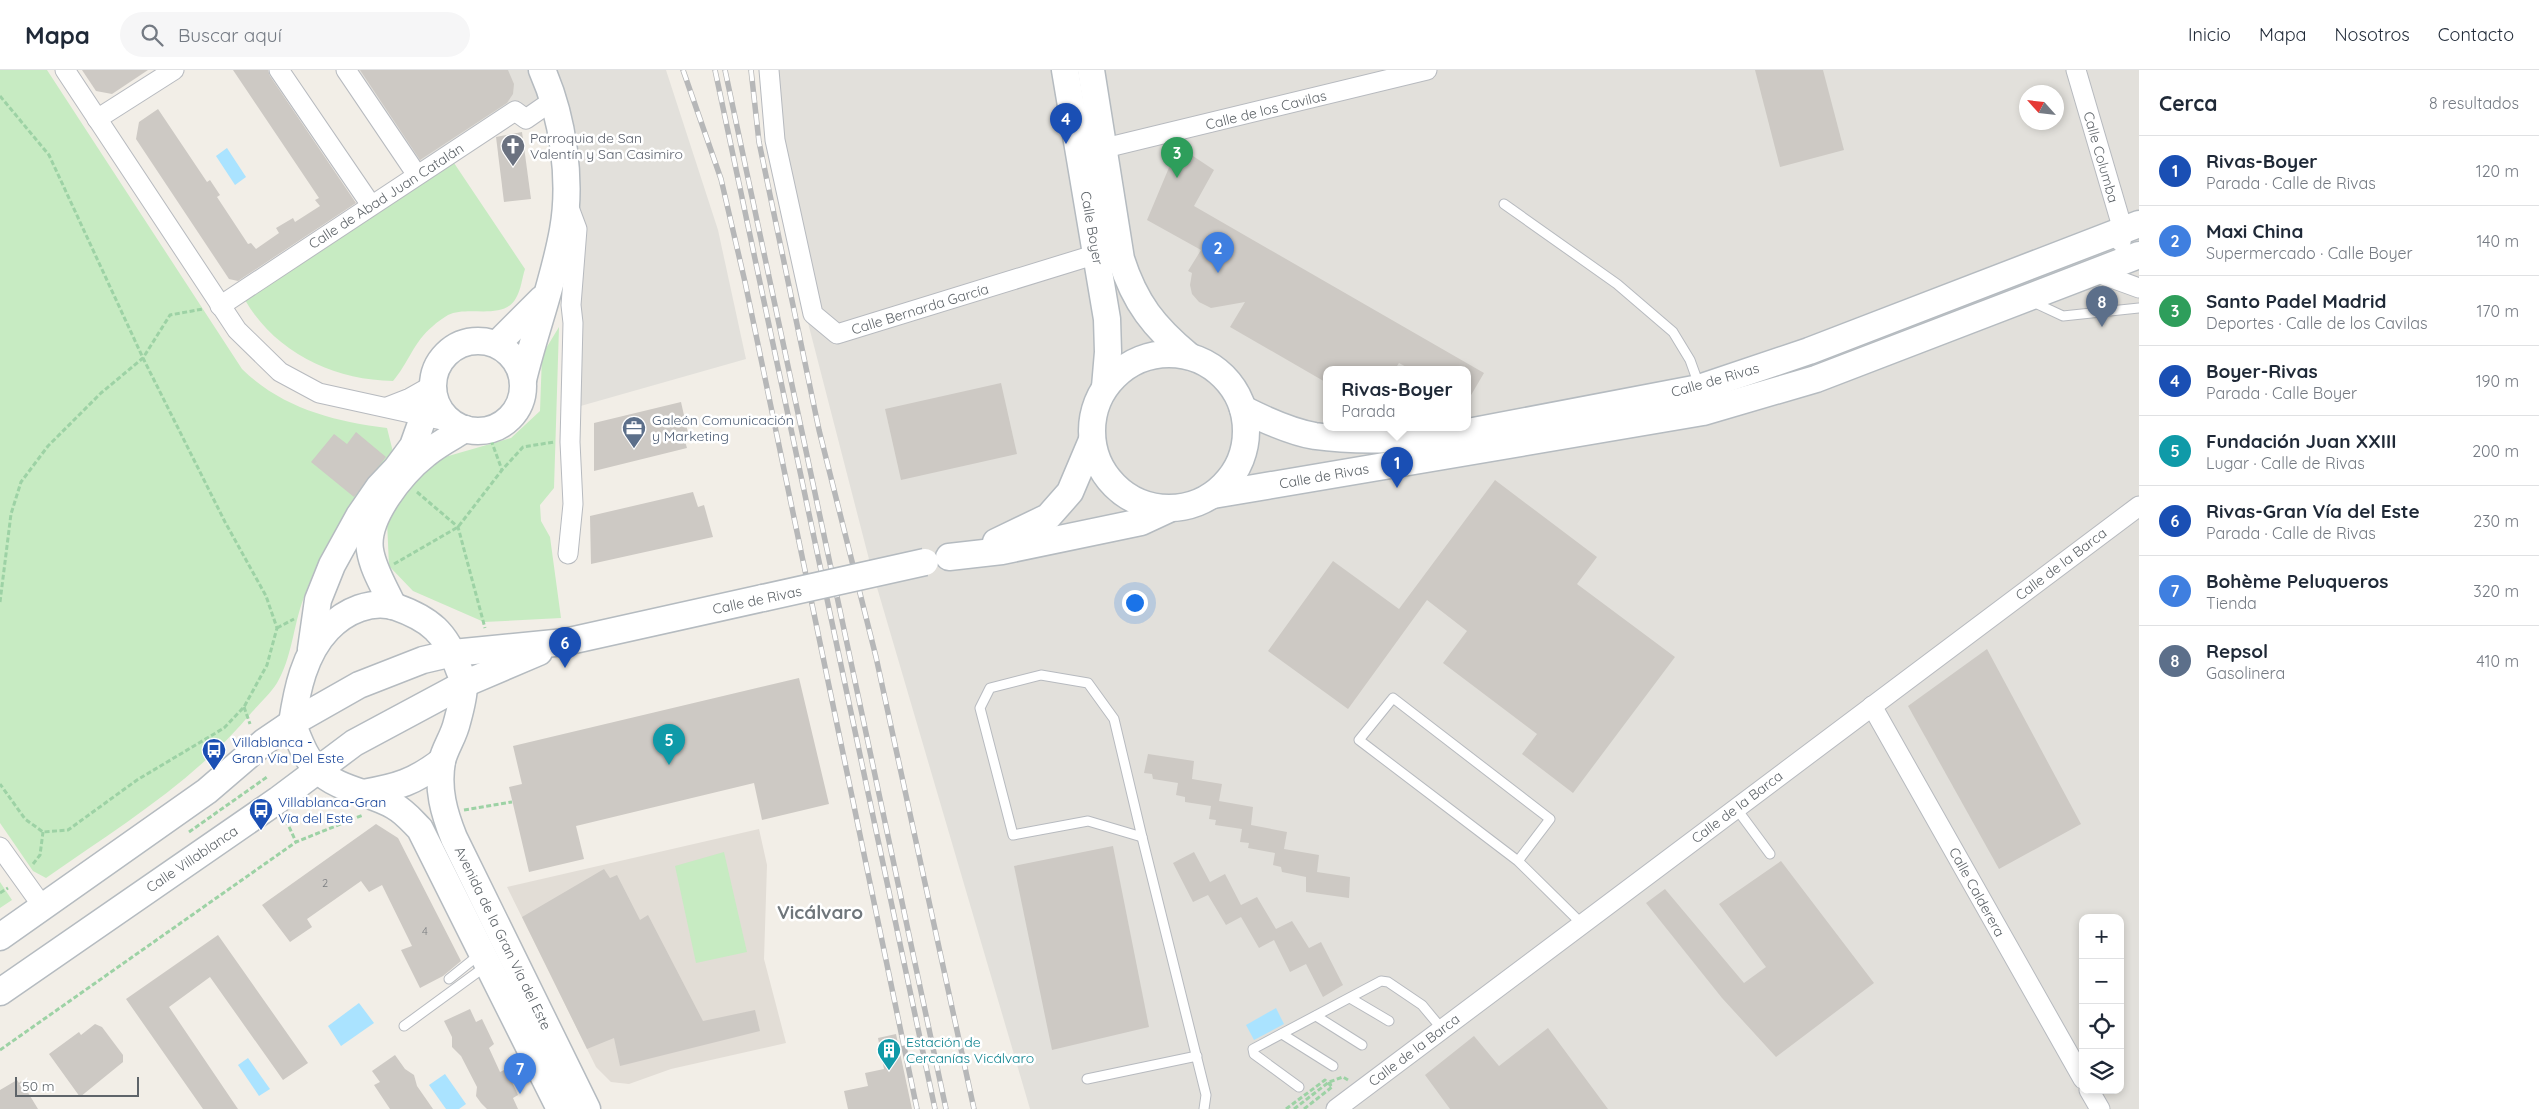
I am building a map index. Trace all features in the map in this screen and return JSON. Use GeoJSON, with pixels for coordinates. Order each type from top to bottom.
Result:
{"type":"FeatureCollection","features":[{"type":"Feature","properties":{"kind":"main road"},"geometry":{"type":"LineString","coordinates":[[433,387],[436,402],[458,425],[478,431],[502,424],[512,416],[519,405],[533,338],[548,293],[563,228],[566,197],[560,127],[542,70]]}},
{"type":"Feature","properties":{"kind":"main road","name":"Calle Boyer"},"geometry":{"type":"LineString","coordinates":[[1065,70],[1107,319],[1108,352],[1105,387]]}},
{"type":"Feature","properties":{"kind":"main road","name":"Calle Boyer"},"geometry":{"type":"LineString","coordinates":[[1091,70],[1121,259],[1128,282],[1142,308],[1161,332],[1189,356]]}},
{"type":"Feature","properties":{"kind":"main road"},"geometry":{"type":"LineString","coordinates":[[2033,296],[2042,275],[2132,238]]}},
{"type":"Feature","properties":{"kind":"main road","name":"Calle de Rivas"},"geometry":{"type":"LineString","coordinates":[[1213,495],[1703,412],[1816,379],[2095,272],[2132,238]]}},
{"type":"Feature","properties":{"kind":"main road","name":"Calle de Rivas"},"geometry":{"type":"LineString","coordinates":[[1243,409],[1266,421],[1314,436],[1410,438],[1452,435],[1699,388],[2132,238]]}},
{"type":"Feature","properties":{"kind":"main road"},"geometry":{"type":"LineString","coordinates":[[497,344],[548,293]]}},
{"type":"Feature","properties":{"kind":"main road"},"geometry":{"type":"LineString","coordinates":[[311,654],[318,600],[341,548],[379,487],[396,470],[413,446],[425,416],[439,364],[454,347],[468,342],[483,341],[497,344],[514,359],[523,380]]}},
{"type":"Feature","properties":{"kind":"main road"},"geometry":{"type":"LineString","coordinates":[[1160,354],[1189,356],[1201,360],[1223,375],[1235,391],[1243,409],[1246,433],[1242,457],[1230,478],[1213,495],[1192,505],[1169,509],[1142,504],[1118,489],[1100,467],[1092,440],[1094,413],[1105,387],[1120,371],[1139,360],[1160,354]]}},
{"type":"Feature","properties":{"kind":"main road"},"geometry":{"type":"LineString","coordinates":[[393,606],[377,572],[370,549],[370,528],[385,501],[403,477],[458,425]]}},
{"type":"Feature","properties":{"kind":"main road","name":"Calle de Rivas"},"geometry":{"type":"LineString","coordinates":[[937,560],[1000,541],[1048,517],[1070,492],[1092,440]]}},
{"type":"Feature","properties":{"kind":"main road","name":"Calle de Rivas"},"geometry":{"type":"LineString","coordinates":[[453,653],[565,642],[937,560],[1002,551],[1141,522],[1169,509]]}},
{"type":"Feature","properties":{"kind":"main road"},"geometry":{"type":"LineString","coordinates":[[292,723],[297,692],[311,654],[323,634],[336,620],[361,608],[376,604],[393,606]]}},
{"type":"Feature","properties":{"kind":"main road","name":"Avenida de la Gran Vía del Este"},"geometry":{"type":"LineString","coordinates":[[393,606],[420,616],[433,626],[443,635],[453,653],[464,684],[457,724],[442,761],[440,790],[444,812],[454,838],[587,1109]]}},
{"type":"Feature","properties":{"kind":"main road","name":"Calle de Rivas"},"geometry":{"type":"LineString","coordinates":[[464,684],[565,642]]}},
{"type":"Feature","properties":{"kind":"main road"},"geometry":{"type":"LineString","coordinates":[[0,937],[207,791],[258,747],[292,723],[359,685],[423,660],[453,653]]}},
{"type":"Feature","properties":{"kind":"main road","name":"Calle Villablanca"},"geometry":{"type":"LineString","coordinates":[[0,992],[354,744],[464,684]]}},
{"type":"Feature","properties":{"kind":"main road","name":"Avenida de la Gran Vía del Este"},"geometry":{"type":"LineString","coordinates":[[292,723],[306,756],[318,771],[367,803],[394,806],[407,815],[420,829],[560,1109]]}},
{"type":"Feature","properties":{"kind":"main road","name":"Avenida de la Gran Vía del Este"},"geometry":{"type":"LineString","coordinates":[[367,803],[420,777],[442,761]]}},
{"type":"Feature","properties":{"kind":"street"},"geometry":{"type":"LineString","coordinates":[[65,70],[213,307],[280,372],[318,393],[387,407],[458,425]]}},
{"type":"Feature","properties":{"kind":"street"},"geometry":{"type":"LineString","coordinates":[[97,119],[174,70]]}},
{"type":"Feature","properties":{"kind":"street"},"geometry":{"type":"LineString","coordinates":[[279,70],[371,205]]}},
{"type":"Feature","properties":{"kind":"street"},"geometry":{"type":"LineString","coordinates":[[346,70],[417,175]]}},
{"type":"Feature","properties":{"kind":"street","name":"Calle Bernarda García"},"geometry":{"type":"LineString","coordinates":[[769,70],[775,140],[813,314],[837,334],[1097,254]]}},
{"type":"Feature","properties":{"kind":"street","name":"Calle de los Cavilas"},"geometry":{"type":"LineString","coordinates":[[1104,148],[1427,70]]}},
{"type":"Feature","properties":{"kind":"street","name":"Calle Columba"},"geometry":{"type":"LineString","coordinates":[[2076,70],[2105,175],[2132,238]]}},
{"type":"Feature","properties":{"kind":"street","name":"Calle de Abad Juan Catalán"},"geometry":{"type":"LineString","coordinates":[[213,307],[515,111],[526,119],[552,101]]}},
{"type":"Feature","properties":{"kind":"street"},"geometry":{"type":"LineString","coordinates":[[566,197],[577,229],[572,305],[570,442],[573,504],[568,554]]}},
{"type":"Feature","properties":{"kind":"street"},"geometry":{"type":"LineString","coordinates":[[2095,272],[2139,288]]}},
{"type":"Feature","properties":{"kind":"street"},"geometry":{"type":"LineString","coordinates":[[548,293],[572,305]]}},
{"type":"Feature","properties":{"kind":"street"},"geometry":{"type":"LineString","coordinates":[[387,407],[433,387]]}},
{"type":"Feature","properties":{"kind":"street"},"geometry":{"type":"LineString","coordinates":[[387,407],[402,419],[409,430],[413,446]]}},
{"type":"Feature","properties":{"kind":"street","name":"Calle de la Barca"},"geometry":{"type":"LineString","coordinates":[[1336,1109],[2139,506]]}},
{"type":"Feature","properties":{"kind":"street","name":"Calle Calderera"},"geometry":{"type":"LineString","coordinates":[[1872,706],[2079,1072]]}},
{"type":"Feature","properties":{"kind":"street"},"geometry":{"type":"LineString","coordinates":[[0,847],[43,907]]}},
{"type":"Feature","properties":{"kind":"street"},"geometry":{"type":"LineString","coordinates":[[2091,1094],[2100,1109]]}},
{"type":"Feature","properties":{"kind":"lane"},"geometry":{"type":"LineString","coordinates":[[1504,204],[1617,284],[1673,332],[1690,360],[1699,388]]}},
{"type":"Feature","properties":{"kind":"lane"},"geometry":{"type":"LineString","coordinates":[[2033,296],[2063,316],[2139,308]]}},
{"type":"Feature","properties":{"kind":"lane"},"geometry":{"type":"LineString","coordinates":[[1142,837],[1088,821],[1013,835],[980,708],[990,688],[1041,675],[1088,683],[1114,719],[1197,1056],[1206,1095],[1204,1109]]}},
{"type":"Feature","properties":{"kind":"lane"},"geometry":{"type":"LineString","coordinates":[[1518,861],[1550,819],[1393,698],[1359,740],[1518,861],[1582,924]]}},
{"type":"Feature","properties":{"kind":"lane"},"geometry":{"type":"LineString","coordinates":[[1735,808],[1770,854]]}},
{"type":"Feature","properties":{"kind":"lane"},"geometry":{"type":"LineString","coordinates":[[449,979],[485,959]]}},
{"type":"Feature","properties":{"kind":"lane"},"geometry":{"type":"LineString","coordinates":[[404,1026],[485,959]]}},
{"type":"Feature","properties":{"kind":"lane"},"geometry":{"type":"LineString","coordinates":[[1299,1088],[1254,1054],[1253,1049],[1381,982],[1388,982],[1422,1005],[1442,1029]]}},
{"type":"Feature","properties":{"kind":"lane"},"geometry":{"type":"LineString","coordinates":[[1350,998],[1389,1021]]}},
{"type":"Feature","properties":{"kind":"lane"},"geometry":{"type":"LineString","coordinates":[[1316,1016],[1362,1045]]}},
{"type":"Feature","properties":{"kind":"lane"},"geometry":{"type":"LineString","coordinates":[[1282,1034],[1333,1066]]}},
{"type":"Feature","properties":{"kind":"lane"},"geometry":{"type":"LineString","coordinates":[[1087,1079],[1197,1056]]}},
{"type":"Feature","properties":{"kind":"path"},"geometry":{"type":"LineString","coordinates":[[0,96],[49,155],[143,358],[225,522],[266,596],[277,628],[267,665],[244,707],[224,728],[137,780],[68,830],[43,832],[24,819],[0,784]]}},
{"type":"Feature","properties":{"kind":"path"},"geometry":{"type":"LineString","coordinates":[[0,602],[11,514],[21,482],[48,446],[101,393],[143,358],[170,315],[213,307]]}},
{"type":"Feature","properties":{"kind":"path"},"geometry":{"type":"LineString","coordinates":[[491,440],[502,470]]}},
{"type":"Feature","properties":{"kind":"path"},"geometry":{"type":"LineString","coordinates":[[389,566],[458,527],[502,470],[523,447],[570,442]]}},
{"type":"Feature","properties":{"kind":"path"},"geometry":{"type":"LineString","coordinates":[[403,477],[458,527],[486,628]]}},
{"type":"Feature","properties":{"kind":"path"},"geometry":{"type":"LineString","coordinates":[[277,628],[297,616]]}},
{"type":"Feature","properties":{"kind":"path"},"geometry":{"type":"LineString","coordinates":[[244,707],[250,724]]}},
{"type":"Feature","properties":{"kind":"path"},"geometry":{"type":"LineString","coordinates":[[459,811],[512,802]]}},
{"type":"Feature","properties":{"kind":"path"},"geometry":{"type":"LineString","coordinates":[[0,1050],[296,842],[367,803]]}},
{"type":"Feature","properties":{"kind":"path"},"geometry":{"type":"LineString","coordinates":[[285,816],[296,842]]}},
{"type":"Feature","properties":{"kind":"path"},"geometry":{"type":"LineString","coordinates":[[28,870],[40,856],[43,832]]}},
{"type":"Feature","properties":{"kind":"path"},"geometry":{"type":"LineString","coordinates":[[0,893],[10,886]]}},
{"type":"Feature","properties":{"kind":"path"},"geometry":{"type":"LineString","coordinates":[[1286,1109],[1325,1080],[1332,1087],[1304,1109]]}},
{"type":"Feature","properties":{"kind":"path"},"geometry":{"type":"LineString","coordinates":[[1294,1109],[1329,1082],[1332,1087],[1304,1109]]}},
{"type":"Feature","properties":{"kind":"shaded area"},"geometry":{"type":"Polygon","coordinates":[[[346,70],[666,70],[718,230],[746,359],[570,409],[571,305],[548,293],[555,267],[552,101],[515,111],[417,175],[346,70]]]}},
{"type":"Feature","properties":{"kind":"shaded area"},"geometry":{"type":"Polygon","coordinates":[[[771,70],[2139,70],[2139,1109],[1030,1109],[871,567],[806,315],[771,70]]]}},
{"type":"Feature","properties":{"kind":"shaded area"},"geometry":{"type":"Polygon","coordinates":[[[759,829],[767,865],[764,959],[786,1043],[671,1069],[629,1084],[611,1082],[596,1067],[507,887],[759,829]]]}},
{"type":"Feature","properties":{"kind":"green space"},"geometry":{"type":"Polygon","coordinates":[[[0,70],[47,70],[242,369],[274,394],[291,403],[328,417],[387,428],[393,452],[352,505],[320,558],[300,610],[286,663],[277,683],[271,691],[230,737],[181,781],[155,802],[46,878],[33,871],[0,823],[0,70]]]}},
{"type":"Feature","properties":{"kind":"green space"},"geometry":{"type":"Polygon","coordinates":[[[452,160],[525,269],[518,295],[510,305],[494,311],[456,312],[444,317],[426,332],[393,381],[349,375],[328,369],[308,360],[272,334],[245,300],[452,160]]]}},
{"type":"Feature","properties":{"kind":"green space"},"geometry":{"type":"Polygon","coordinates":[[[559,327],[554,488],[540,505],[541,521],[550,537],[561,618],[484,622],[413,591],[389,566],[387,521],[408,485],[438,459],[511,438],[540,411],[542,355],[559,327]]]}},
{"type":"Feature","properties":{"kind":"green space"},"geometry":{"type":"Polygon","coordinates":[[[724,852],[747,952],[696,963],[675,866],[724,852]]]}},
{"type":"Feature","properties":{"kind":"green space"},"geometry":{"type":"Polygon","coordinates":[[[0,882],[12,900],[0,908],[0,882]]]}},
{"type":"Feature","properties":{"kind":"water"},"geometry":{"type":"Polygon","coordinates":[[[227,148],[246,177],[235,185],[216,156],[227,148]]]}},
{"type":"Feature","properties":{"kind":"water"},"geometry":{"type":"Polygon","coordinates":[[[359,1003],[374,1023],[341,1046],[328,1026],[359,1003]]]}},
{"type":"Feature","properties":{"kind":"water"},"geometry":{"type":"Polygon","coordinates":[[[1276,1008],[1284,1024],[1254,1040],[1246,1025],[1276,1008]]]}},
{"type":"Feature","properties":{"kind":"water"},"geometry":{"type":"Polygon","coordinates":[[[248,1058],[270,1089],[259,1096],[238,1065],[248,1058]]]}},
{"type":"Feature","properties":{"kind":"water"},"geometry":{"type":"Polygon","coordinates":[[[445,1074],[466,1104],[459,1109],[446,1109],[429,1085],[445,1074]]]}},
{"type":"Feature","properties":{"kind":"building"},"geometry":{"type":"Polygon","coordinates":[[[82,70],[148,70],[112,94],[96,91],[82,70]]]}},
{"type":"Feature","properties":{"kind":"building"},"geometry":{"type":"Polygon","coordinates":[[[233,70],[268,70],[270,76],[356,203],[238,281],[229,279],[136,139],[139,122],[158,109],[207,182],[210,180],[220,195],[217,197],[248,244],[251,243],[256,249],[279,233],[276,228],[293,218],[295,222],[320,206],[315,200],[319,198],[233,70]]]}},
{"type":"Feature","properties":{"kind":"building"},"geometry":{"type":"Polygon","coordinates":[[[360,70],[508,70],[514,84],[513,94],[507,103],[420,160],[360,70]]]}},
{"type":"Feature","properties":{"kind":"building"},"geometry":{"type":"Polygon","coordinates":[[[1755,70],[1823,70],[1844,150],[1780,167],[1755,70]]]}},
{"type":"Feature","properties":{"kind":"building","name":"Parroquia de San Valentín y San Casimiro"},"geometry":{"type":"Polygon","coordinates":[[[522,132],[531,199],[504,202],[496,137],[522,132]]]}},
{"type":"Feature","properties":{"kind":"building"},"geometry":{"type":"Polygon","coordinates":[[[1178,146],[1214,170],[1194,206],[1484,373],[1471,395],[1471,366],[1404,366],[1399,363],[1397,366],[1323,366],[1323,381],[1230,327],[1245,302],[1211,308],[1199,302],[1192,294],[1190,285],[1192,273],[1188,271],[1201,250],[1147,220],[1178,146]]]}},
{"type":"Feature","properties":{"kind":"building"},"geometry":{"type":"Polygon","coordinates":[[[1001,383],[1017,454],[901,480],[885,409],[1001,383]]]}},
{"type":"Feature","properties":{"kind":"building"},"geometry":{"type":"Polygon","coordinates":[[[681,402],[688,433],[683,435],[687,448],[594,471],[594,423],[681,402]]]}},
{"type":"Feature","properties":{"kind":"building"},"geometry":{"type":"Polygon","coordinates":[[[356,432],[386,457],[354,497],[311,462],[334,434],[347,444],[356,432]]]}},
{"type":"Feature","properties":{"kind":"building"},"geometry":{"type":"Polygon","coordinates":[[[1495,480],[1597,557],[1577,584],[1675,657],[1573,793],[1522,754],[1537,734],[1443,663],[1467,631],[1427,600],[1348,709],[1268,651],[1333,561],[1399,609],[1495,480]]]}},
{"type":"Feature","properties":{"kind":"building"},"geometry":{"type":"Polygon","coordinates":[[[693,492],[698,507],[704,505],[713,537],[591,564],[590,516],[693,492]]]}},
{"type":"Feature","properties":{"kind":"building"},"geometry":{"type":"Polygon","coordinates":[[[1987,649],[2081,824],[1999,869],[1908,706],[1987,649]]]}},
{"type":"Feature","properties":{"kind":"building"},"geometry":{"type":"Polygon","coordinates":[[[799,678],[829,804],[762,820],[754,783],[576,826],[584,859],[529,872],[509,787],[522,784],[513,746],[799,678]]]}},
{"type":"Feature","properties":{"kind":"building"},"geometry":{"type":"Polygon","coordinates":[[[1148,754],[1194,761],[1192,779],[1222,784],[1219,801],[1253,807],[1251,825],[1287,832],[1284,849],[1319,855],[1317,872],[1350,877],[1349,898],[1306,892],[1306,877],[1282,872],[1281,867],[1273,865],[1275,853],[1248,848],[1249,843],[1240,842],[1242,829],[1215,825],[1216,820],[1209,819],[1211,806],[1185,802],[1185,797],[1176,795],[1178,783],[1153,779],[1152,774],[1144,773],[1148,754]]]}},
{"type":"Feature","properties":{"kind":"building"},"geometry":{"type":"Polygon","coordinates":[[[376,824],[398,838],[461,961],[443,976],[420,988],[401,950],[412,946],[382,885],[369,892],[361,881],[307,919],[312,927],[290,942],[262,905],[376,824]]]}},
{"type":"Feature","properties":{"kind":"building"},"geometry":{"type":"Polygon","coordinates":[[[1113,846],[1149,1027],[1052,1050],[1014,866],[1113,846]]]}},
{"type":"Feature","properties":{"kind":"building"},"geometry":{"type":"Polygon","coordinates":[[[1194,852],[1210,882],[1225,874],[1241,905],[1257,897],[1276,929],[1292,921],[1309,948],[1321,942],[1343,985],[1323,997],[1306,964],[1290,972],[1274,940],[1259,948],[1241,917],[1226,925],[1208,895],[1193,902],[1173,863],[1194,852]]]}},
{"type":"Feature","properties":{"kind":"building"},"geometry":{"type":"Polygon","coordinates":[[[1781,861],[1874,983],[1776,1057],[1722,998],[1646,903],[1665,889],[1744,983],[1766,967],[1719,904],[1781,861]]]}},
{"type":"Feature","properties":{"kind":"building"},"geometry":{"type":"Polygon","coordinates":[[[604,869],[610,878],[617,875],[640,920],[648,915],[703,1021],[755,1010],[760,1031],[620,1066],[614,1038],[587,1049],[522,917],[604,869]]]}},
{"type":"Feature","properties":{"kind":"building"},"geometry":{"type":"Polygon","coordinates":[[[218,935],[308,1063],[283,1080],[210,977],[169,1007],[238,1109],[203,1109],[126,999],[218,935]]]}},
{"type":"Feature","properties":{"kind":"building"},"geometry":{"type":"Polygon","coordinates":[[[470,1009],[476,1022],[482,1019],[494,1044],[489,1048],[500,1072],[506,1069],[518,1095],[513,1098],[518,1109],[487,1109],[476,1096],[477,1087],[461,1056],[452,1047],[452,1037],[444,1021],[470,1009]]]}},
{"type":"Feature","properties":{"kind":"building"},"geometry":{"type":"Polygon","coordinates":[[[95,1024],[102,1027],[123,1055],[123,1062],[80,1097],[49,1054],[79,1032],[81,1035],[95,1024]]]}},
{"type":"Feature","properties":{"kind":"building"},"geometry":{"type":"Polygon","coordinates":[[[1548,1028],[1608,1109],[1450,1109],[1425,1075],[1474,1036],[1499,1066],[1548,1028]]]}},
{"type":"Feature","properties":{"kind":"building","name":"Estación de Cercanías Vicálvaro"},"geometry":{"type":"Polygon","coordinates":[[[896,1034],[912,1109],[848,1109],[844,1091],[868,1086],[865,1073],[884,1069],[878,1038],[896,1034]]]}},
{"type":"Feature","properties":{"kind":"building"},"geometry":{"type":"Polygon","coordinates":[[[395,1055],[405,1069],[414,1075],[417,1086],[433,1109],[390,1109],[374,1085],[380,1082],[372,1071],[395,1055]]]}},
{"type":"Feature","properties":{"kind":"building"},"geometry":{"type":"Polygon","coordinates":[[[17,1080],[19,1083],[21,1081],[38,1109],[0,1109],[0,1090],[17,1080]]]}},
{"type":"Feature","properties":{"kind":"railway"},"geometry":{"type":"LineString","coordinates":[[683,70],[721,179],[745,282],[917,1109]]}},
{"type":"Feature","properties":{"kind":"railway"},"geometry":{"type":"LineString","coordinates":[[715,70],[935,1109]]}},
{"type":"Feature","properties":{"kind":"railway"},"geometry":{"type":"LineString","coordinates":[[725,70],[946,1109]]}},
{"type":"Feature","properties":{"kind":"railway"},"geometry":{"type":"LineString","coordinates":[[751,70],[759,142],[819,430],[876,657],[974,1109]]}},
{"type":"Feature","properties":{"kind":"place","name":"Boyer-Rivas"},"geometry":{"type":"Point","coordinates":[1066,144]}},
{"type":"Feature","properties":{"kind":"place","name":"Parroquia de San Valentín y San Casimiro"},"geometry":{"type":"Point","coordinates":[513,167]}},
{"type":"Feature","properties":{"kind":"place","name":"Santo Padel Madrid"},"geometry":{"type":"Point","coordinates":[1177,178]}},
{"type":"Feature","properties":{"kind":"place","name":"Maxi China"},"geometry":{"type":"Point","coordinates":[1218,273]}},
{"type":"Feature","properties":{"kind":"place","name":"Repsol"},"geometry":{"type":"Point","coordinates":[2102,327]}},
{"type":"Feature","properties":{"kind":"place","name":"Galeón Comunicación y Marketing"},"geometry":{"type":"Point","coordinates":[634,449]}},
{"type":"Feature","properties":{"kind":"place","name":"Rivas-Boyer"},"geometry":{"type":"Point","coordinates":[1397,488]}},
{"type":"Feature","properties":{"kind":"place","name":"Rivas-Gran Vía del Este"},"geometry":{"type":"Point","coordinates":[565,668]}},
{"type":"Feature","properties":{"kind":"place","name":"Fundación Juan XXIII"},"geometry":{"type":"Point","coordinates":[669,765]}},
{"type":"Feature","properties":{"kind":"place","name":"Villablanca - Gran Vía Del Este"},"geometry":{"type":"Point","coordinates":[214,771]}},
{"type":"Feature","properties":{"kind":"place","name":"Villablanca-Gran Vía del Este"},"geometry":{"type":"Point","coordinates":[261,831]}},
{"type":"Feature","properties":{"kind":"place","name":"Estación de Cercanías Vicálvaro"},"geometry":{"type":"Point","coordinates":[889,1071]}},
{"type":"Feature","properties":{"kind":"place","name":"Bohème Peluqueros"},"geometry":{"type":"Point","coordinates":[520,1094]}},
{"type":"Feature","properties":{"kind":"district","name":"Vicálvaro"},"geometry":{"type":"Point","coordinates":[820,912]}}]}
